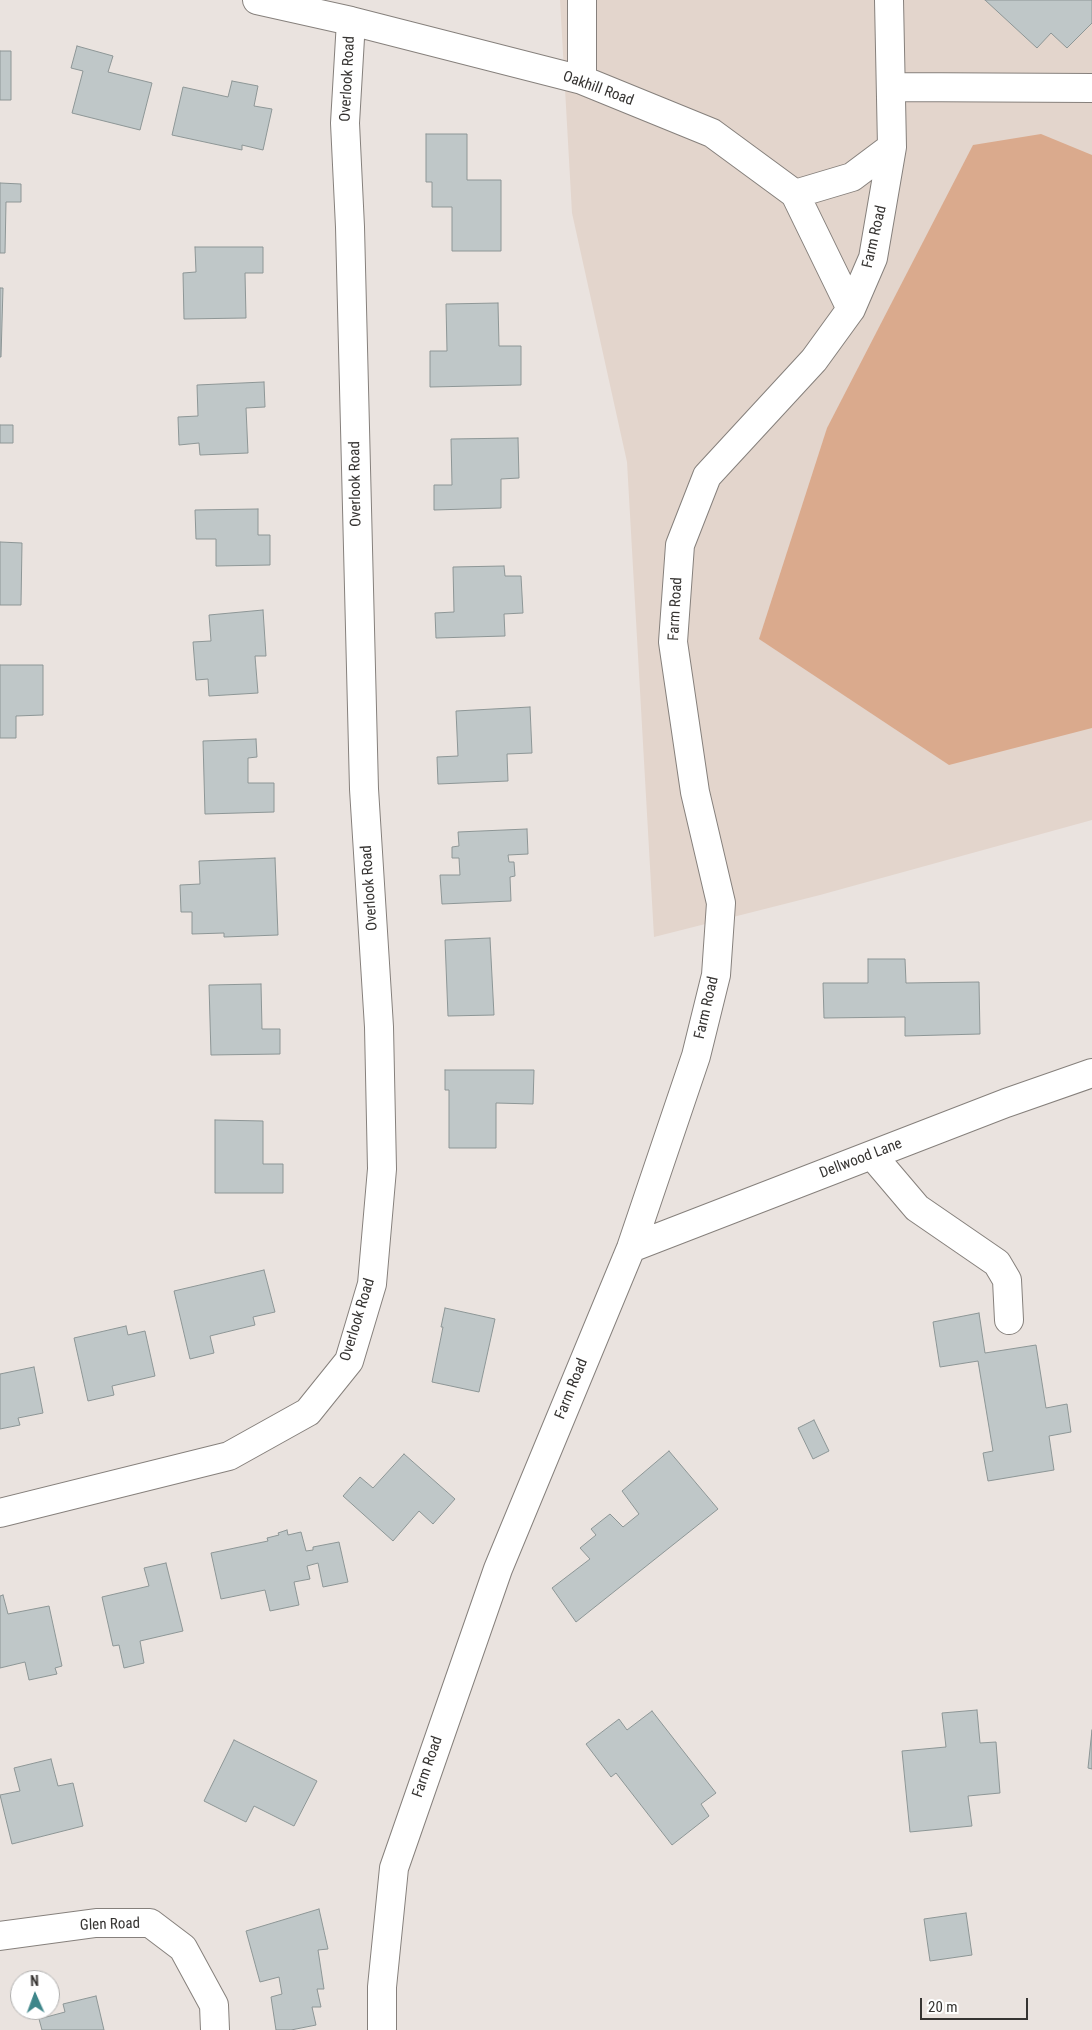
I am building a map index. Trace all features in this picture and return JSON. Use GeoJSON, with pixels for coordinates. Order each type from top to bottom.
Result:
{"type":"FeatureCollection","features":[{"type":"Feature","properties":{"kind":"street","name":"Oakhill Road"},"geometry":{"type":"LineString","coordinates":[[257,0],[351,21],[582,80],[712,133],[795,194],[851,309]]}},
{"type":"Feature","properties":{"kind":"street"},"geometry":{"type":"LineString","coordinates":[[582,0],[582,80]]}},
{"type":"Feature","properties":{"kind":"street","name":"Farm Road"},"geometry":{"type":"LineString","coordinates":[[382,2030],[382,1987],[394,1868],[498,1569],[630,1248],[696,1056],[716,975],[721,903],[695,792],[673,642],[680,545],[707,476],[814,360],[851,309],[873,258],[892,147],[888,0]]}},
{"type":"Feature","properties":{"kind":"street","name":"Overlook Road"},"geometry":{"type":"LineString","coordinates":[[0,1513],[229,1456],[308,1412],[349,1361],[372,1284],[381,1160],[379,1027],[364,789],[350,227],[345,123],[351,21]]}},
{"type":"Feature","properties":{"kind":"street"},"geometry":{"type":"LineString","coordinates":[[891,88],[1092,88]]}},
{"type":"Feature","properties":{"kind":"street"},"geometry":{"type":"LineString","coordinates":[[795,194],[852,177],[892,147]]}},
{"type":"Feature","properties":{"kind":"street","name":"Dellwood Lane"},"geometry":{"type":"LineString","coordinates":[[630,1248],[1006,1103],[1092,1073]]}},
{"type":"Feature","properties":{"kind":"street"},"geometry":{"type":"LineString","coordinates":[[872,1155],[917,1208],[997,1262],[1007,1280],[1009,1320]]}},
{"type":"Feature","properties":{"kind":"street","name":"Glen Road"},"geometry":{"type":"LineString","coordinates":[[0,1936],[96,1923],[150,1923],[183,1948],[214,2005],[215,2030]]}},
{"type":"Feature","properties":{"kind":"shaded area"},"geometry":{"type":"Polygon","coordinates":[[[560,0],[1092,0],[1092,820],[820,895],[654,937],[627,462],[572,213],[560,0]]]}},
{"type":"Feature","properties":{"kind":"shaded area"},"geometry":{"type":"Polygon","coordinates":[[[1041,134],[1092,155],[1092,728],[949,765],[759,639],[827,428],[973,145],[1041,134]]]}},
{"type":"Feature","properties":{"kind":"building"},"geometry":{"type":"Polygon","coordinates":[[[985,0],[1092,0],[1092,23],[1067,48],[1051,33],[1037,48],[985,0]]]}},
{"type":"Feature","properties":{"kind":"building"},"geometry":{"type":"Polygon","coordinates":[[[77,46],[113,56],[108,72],[152,83],[140,130],[72,113],[83,71],[71,68],[77,46]]]}},
{"type":"Feature","properties":{"kind":"building"},"geometry":{"type":"Polygon","coordinates":[[[0,51],[11,51],[11,100],[0,100],[0,51]]]}},
{"type":"Feature","properties":{"kind":"building"},"geometry":{"type":"Polygon","coordinates":[[[232,81],[258,86],[254,106],[272,109],[263,150],[242,145],[242,150],[172,135],[183,87],[228,97],[232,81]]]}},
{"type":"Feature","properties":{"kind":"building"},"geometry":{"type":"Polygon","coordinates":[[[426,134],[467,134],[467,180],[501,180],[501,251],[452,251],[452,207],[432,207],[432,182],[426,182],[426,134]]]}},
{"type":"Feature","properties":{"kind":"building"},"geometry":{"type":"Polygon","coordinates":[[[0,183],[21,184],[21,202],[6,202],[5,253],[0,253],[0,183]]]}},
{"type":"Feature","properties":{"kind":"building"},"geometry":{"type":"Polygon","coordinates":[[[195,247],[263,247],[263,273],[245,273],[246,318],[184,319],[183,273],[196,272],[195,247]]]}},
{"type":"Feature","properties":{"kind":"building"},"geometry":{"type":"Polygon","coordinates":[[[0,288],[3,288],[1,357],[0,357],[0,288]]]}},
{"type":"Feature","properties":{"kind":"building"},"geometry":{"type":"Polygon","coordinates":[[[498,303],[499,346],[521,346],[521,385],[430,387],[430,351],[447,351],[446,304],[498,303]]]}},
{"type":"Feature","properties":{"kind":"building"},"geometry":{"type":"Polygon","coordinates":[[[264,382],[265,407],[246,408],[248,453],[200,455],[199,443],[179,445],[178,417],[198,416],[197,385],[264,382]]]}},
{"type":"Feature","properties":{"kind":"building"},"geometry":{"type":"Polygon","coordinates":[[[0,425],[13,425],[13,443],[0,443],[0,425]]]}},
{"type":"Feature","properties":{"kind":"building"},"geometry":{"type":"Polygon","coordinates":[[[518,438],[519,478],[501,479],[501,508],[434,510],[434,485],[452,485],[451,439],[518,438]]]}},
{"type":"Feature","properties":{"kind":"building"},"geometry":{"type":"Polygon","coordinates":[[[258,509],[258,535],[270,535],[270,565],[216,566],[216,539],[196,539],[195,510],[258,509]]]}},
{"type":"Feature","properties":{"kind":"building"},"geometry":{"type":"Polygon","coordinates":[[[0,542],[22,543],[21,605],[0,605],[0,542]]]}},
{"type":"Feature","properties":{"kind":"building"},"geometry":{"type":"Polygon","coordinates":[[[504,566],[505,576],[521,576],[523,613],[504,614],[505,636],[436,638],[435,613],[454,612],[453,567],[504,566]]]}},
{"type":"Feature","properties":{"kind":"building"},"geometry":{"type":"Polygon","coordinates":[[[263,610],[266,656],[255,656],[258,693],[209,696],[208,679],[196,680],[193,642],[211,641],[209,615],[263,610]]]}},
{"type":"Feature","properties":{"kind":"building"},"geometry":{"type":"Polygon","coordinates":[[[0,665],[43,665],[43,715],[16,716],[16,738],[0,738],[0,665]]]}},
{"type":"Feature","properties":{"kind":"building"},"geometry":{"type":"Polygon","coordinates":[[[530,707],[532,753],[507,754],[508,781],[438,784],[437,757],[458,756],[456,711],[530,707]]]}},
{"type":"Feature","properties":{"kind":"building"},"geometry":{"type":"Polygon","coordinates":[[[256,739],[257,757],[248,758],[248,783],[274,783],[274,812],[205,814],[203,741],[256,739]]]}},
{"type":"Feature","properties":{"kind":"building"},"geometry":{"type":"Polygon","coordinates":[[[527,829],[528,854],[508,855],[509,862],[514,862],[515,876],[510,877],[511,901],[442,904],[440,875],[460,875],[459,858],[452,858],[452,847],[459,846],[458,832],[527,829]]]}},
{"type":"Feature","properties":{"kind":"building"},"geometry":{"type":"Polygon","coordinates":[[[275,858],[278,935],[224,937],[224,933],[192,934],[192,912],[181,912],[180,885],[200,884],[199,861],[275,858]]]}},
{"type":"Feature","properties":{"kind":"building"},"geometry":{"type":"Polygon","coordinates":[[[490,938],[494,1015],[448,1016],[445,940],[490,938]]]}},
{"type":"Feature","properties":{"kind":"building"},"geometry":{"type":"Polygon","coordinates":[[[868,959],[905,959],[906,983],[979,982],[980,1034],[905,1036],[905,1017],[824,1018],[823,983],[868,983],[868,959]]]}},
{"type":"Feature","properties":{"kind":"building"},"geometry":{"type":"Polygon","coordinates":[[[261,984],[262,1029],[280,1029],[280,1054],[211,1055],[209,985],[261,984]]]}},
{"type":"Feature","properties":{"kind":"building"},"geometry":{"type":"Polygon","coordinates":[[[445,1070],[534,1070],[533,1104],[496,1103],[496,1148],[449,1148],[449,1090],[445,1090],[445,1070]]]}},
{"type":"Feature","properties":{"kind":"building"},"geometry":{"type":"Polygon","coordinates":[[[215,1120],[263,1121],[263,1164],[283,1164],[283,1193],[215,1193],[215,1120]]]}},
{"type":"Feature","properties":{"kind":"building"},"geometry":{"type":"Polygon","coordinates":[[[264,1270],[275,1312],[253,1317],[255,1325],[210,1336],[214,1353],[190,1359],[174,1291],[264,1270]]]}},
{"type":"Feature","properties":{"kind":"building"},"geometry":{"type":"Polygon","coordinates":[[[445,1308],[495,1319],[479,1392],[432,1382],[445,1308]]]}},
{"type":"Feature","properties":{"kind":"building"},"geometry":{"type":"Polygon","coordinates":[[[979,1313],[985,1353],[1036,1345],[1046,1408],[1067,1404],[1071,1432],[1049,1436],[1054,1470],[988,1481],[983,1453],[993,1451],[978,1361],[940,1367],[933,1322],[979,1313]]]}},
{"type":"Feature","properties":{"kind":"building"},"geometry":{"type":"Polygon","coordinates":[[[126,1326],[128,1335],[145,1331],[155,1376],[112,1386],[114,1395],[88,1401],[74,1338],[126,1326]]]}},
{"type":"Feature","properties":{"kind":"building"},"geometry":{"type":"Polygon","coordinates":[[[34,1367],[43,1413],[18,1418],[20,1425],[0,1429],[0,1374],[34,1367]]]}},
{"type":"Feature","properties":{"kind":"building"},"geometry":{"type":"Polygon","coordinates":[[[814,1420],[829,1451],[813,1459],[798,1428],[814,1420]]]}},
{"type":"Feature","properties":{"kind":"building"},"geometry":{"type":"Polygon","coordinates":[[[669,1451],[718,1509],[576,1622],[552,1588],[590,1559],[580,1548],[596,1535],[591,1529],[610,1514],[623,1527],[639,1514],[622,1491],[669,1451]]]}},
{"type":"Feature","properties":{"kind":"building"},"geometry":{"type":"Polygon","coordinates":[[[404,1454],[455,1499],[433,1524],[419,1511],[393,1541],[343,1496],[360,1477],[373,1488],[404,1454]]]}},
{"type":"Feature","properties":{"kind":"building"},"geometry":{"type":"Polygon","coordinates":[[[287,1530],[288,1535],[301,1532],[306,1551],[313,1550],[313,1547],[339,1542],[348,1582],[323,1587],[318,1563],[307,1566],[310,1579],[294,1582],[299,1605],[270,1611],[265,1590],[221,1599],[211,1553],[268,1541],[267,1538],[279,1535],[278,1533],[287,1530]]]}},
{"type":"Feature","properties":{"kind":"building"},"geometry":{"type":"Polygon","coordinates":[[[166,1563],[183,1631],[140,1641],[144,1663],[124,1668],[119,1645],[113,1646],[102,1597],[149,1586],[144,1568],[166,1563]]]}},
{"type":"Feature","properties":{"kind":"building"},"geometry":{"type":"Polygon","coordinates":[[[3,1595],[8,1614],[49,1606],[62,1666],[55,1668],[57,1674],[29,1680],[25,1662],[0,1668],[0,1596],[3,1595]]]}},
{"type":"Feature","properties":{"kind":"building"},"geometry":{"type":"Polygon","coordinates":[[[977,1710],[980,1743],[996,1742],[1000,1793],[968,1796],[972,1826],[910,1832],[902,1751],[946,1747],[942,1713],[977,1710]]]}},
{"type":"Feature","properties":{"kind":"building"},"geometry":{"type":"Polygon","coordinates":[[[652,1711],[716,1793],[701,1804],[709,1816],[672,1845],[616,1773],[611,1777],[586,1744],[619,1719],[627,1730],[652,1711]]]}},
{"type":"Feature","properties":{"kind":"building"},"geometry":{"type":"Polygon","coordinates":[[[1092,1730],[1092,1769],[1088,1768],[1092,1730]]]}},
{"type":"Feature","properties":{"kind":"building"},"geometry":{"type":"Polygon","coordinates":[[[234,1740],[317,1781],[294,1826],[254,1806],[246,1822],[204,1801],[234,1740]]]}},
{"type":"Feature","properties":{"kind":"building"},"geometry":{"type":"Polygon","coordinates":[[[51,1759],[58,1786],[73,1783],[83,1826],[12,1844],[0,1795],[20,1791],[14,1768],[51,1759]]]}},
{"type":"Feature","properties":{"kind":"building"},"geometry":{"type":"Polygon","coordinates":[[[319,1909],[328,1949],[318,1950],[324,1989],[317,1989],[321,2007],[312,2007],[316,2025],[291,2030],[276,2030],[271,1997],[282,1994],[279,1977],[260,1982],[246,1931],[319,1909]]]}},
{"type":"Feature","properties":{"kind":"building"},"geometry":{"type":"Polygon","coordinates":[[[966,1913],[972,1955],[930,1961],[924,1919],[966,1913]]]}},
{"type":"Feature","properties":{"kind":"building"},"geometry":{"type":"Polygon","coordinates":[[[96,1996],[104,2030],[42,2030],[39,2020],[60,2020],[60,2013],[65,2012],[63,2004],[96,1996]]]}}]}
